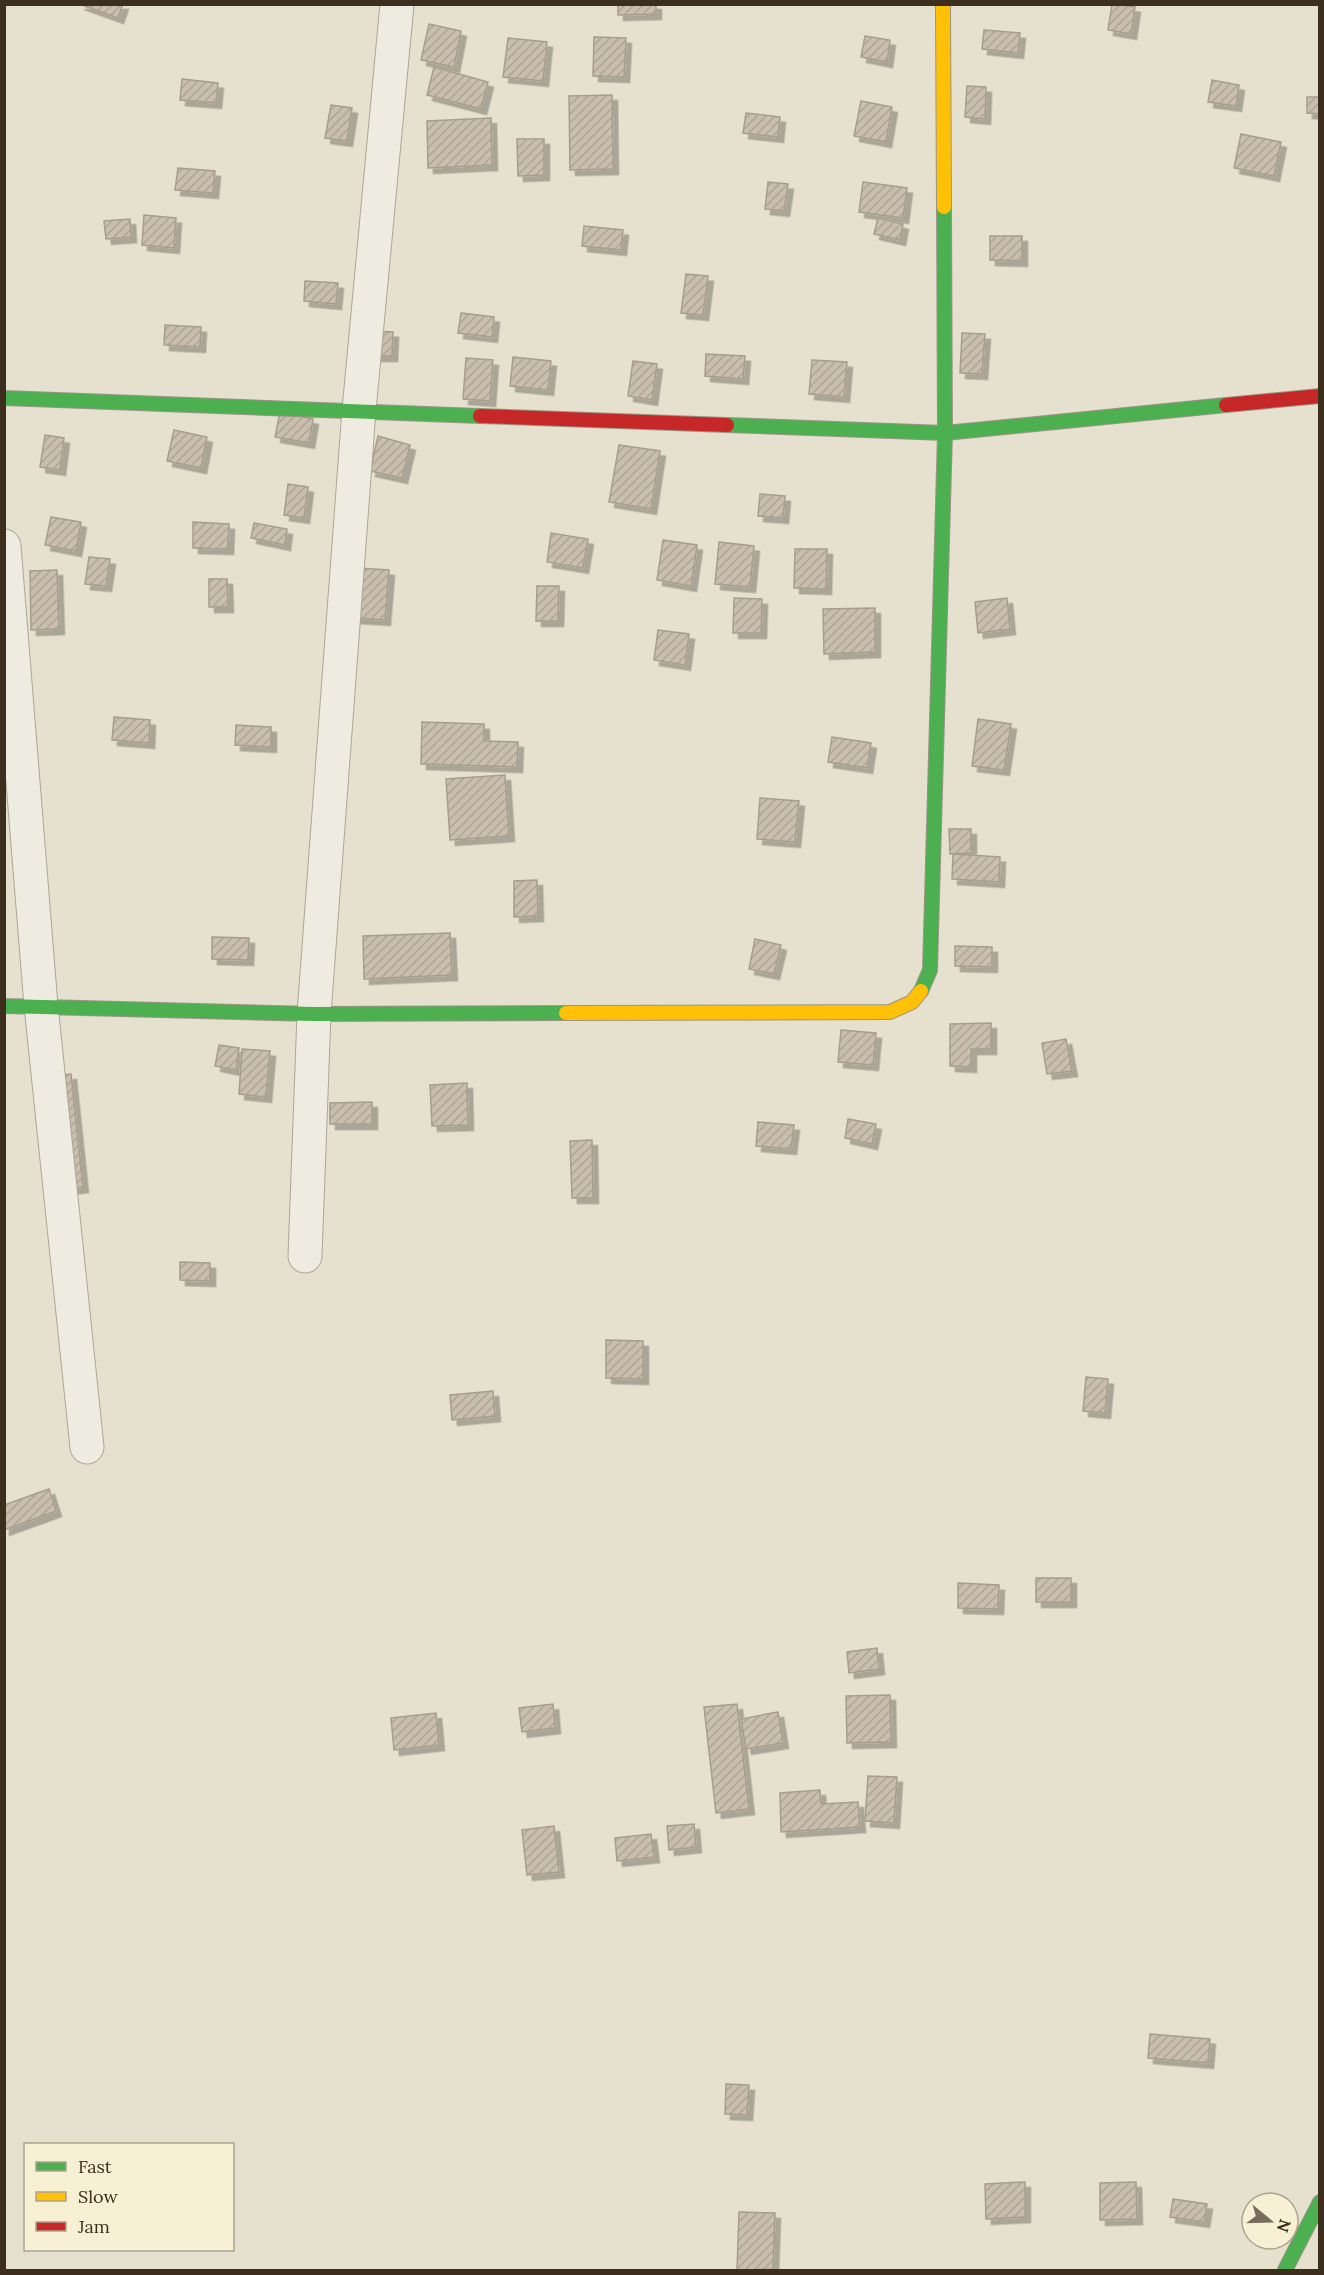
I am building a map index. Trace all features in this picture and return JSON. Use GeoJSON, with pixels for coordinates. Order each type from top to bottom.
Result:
{"type":"FeatureCollection","features":[{"type":"Feature","properties":{"kind":"street"},"geometry":{"type":"LineString","coordinates":[[305,1257],[314,1014],[359,410],[397,4]]}},
{"type":"Feature","properties":{"kind":"street"},"geometry":{"type":"LineString","coordinates":[[4,1006],[314,1014],[890,1012],[908,1007],[920,993],[930,970],[945,433],[943,4]]}},
{"type":"Feature","properties":{"kind":"street"},"geometry":{"type":"LineString","coordinates":[[4,398],[945,433],[1320,396]]}},
{"type":"Feature","properties":{"kind":"street"},"geometry":{"type":"LineString","coordinates":[[4,546],[41,1006],[87,1448]]}},
{"type":"Feature","properties":{"kind":"street"},"geometry":{"type":"LineString","coordinates":[[1285,2271],[1320,2202]]}},
{"type":"Feature","properties":{"kind":"building"},"geometry":{"type":"Polygon","coordinates":[[[79,4],[123,4],[118,18],[79,4]]]}},
{"type":"Feature","properties":{"kind":"building"},"geometry":{"type":"Polygon","coordinates":[[[618,4],[656,4],[656,14],[618,15],[618,4]]]}},
{"type":"Feature","properties":{"kind":"building"},"geometry":{"type":"Polygon","coordinates":[[[1112,4],[1135,7],[1131,34],[1108,30],[1112,4]]]}},
{"type":"Feature","properties":{"kind":"building"},"geometry":{"type":"Polygon","coordinates":[[[429,24],[461,31],[454,67],[421,60],[429,24]]]}},
{"type":"Feature","properties":{"kind":"building"},"geometry":{"type":"Polygon","coordinates":[[[984,30],[1020,33],[1018,53],[982,49],[984,30]]]}},
{"type":"Feature","properties":{"kind":"building"},"geometry":{"type":"Polygon","coordinates":[[[865,36],[890,40],[887,62],[861,57],[865,36]]]}},
{"type":"Feature","properties":{"kind":"building"},"geometry":{"type":"Polygon","coordinates":[[[594,37],[626,38],[624,77],[593,76],[594,37]]]}},
{"type":"Feature","properties":{"kind":"building"},"geometry":{"type":"Polygon","coordinates":[[[508,38],[547,42],[543,81],[503,77],[508,38]]]}},
{"type":"Feature","properties":{"kind":"building"},"geometry":{"type":"Polygon","coordinates":[[[434,67],[488,82],[481,109],[427,95],[434,67]]]}},
{"type":"Feature","properties":{"kind":"building"},"geometry":{"type":"Polygon","coordinates":[[[182,79],[218,83],[216,103],[180,100],[182,79]]]}},
{"type":"Feature","properties":{"kind":"building"},"geometry":{"type":"Polygon","coordinates":[[[1212,80],[1239,85],[1236,106],[1208,102],[1212,80]]]}},
{"type":"Feature","properties":{"kind":"building"},"geometry":{"type":"Polygon","coordinates":[[[967,86],[986,87],[985,119],[965,117],[967,86]]]}},
{"type":"Feature","properties":{"kind":"building"},"geometry":{"type":"Polygon","coordinates":[[[612,95],[613,169],[570,170],[569,96],[612,95]]]}},
{"type":"Feature","properties":{"kind":"building"},"geometry":{"type":"Polygon","coordinates":[[[1307,97],[1320,97],[1320,114],[1307,113],[1307,97]]]}},
{"type":"Feature","properties":{"kind":"building"},"geometry":{"type":"Polygon","coordinates":[[[861,101],[892,107],[886,142],[854,136],[861,101]]]}},
{"type":"Feature","properties":{"kind":"building"},"geometry":{"type":"Polygon","coordinates":[[[331,105],[352,108],[347,141],[325,138],[331,105]]]}},
{"type":"Feature","properties":{"kind":"building"},"geometry":{"type":"Polygon","coordinates":[[[746,113],[780,117],[778,137],[743,133],[746,113]]]}},
{"type":"Feature","properties":{"kind":"building"},"geometry":{"type":"Polygon","coordinates":[[[491,118],[492,165],[428,168],[427,121],[491,118]]]}},
{"type":"Feature","properties":{"kind":"building"},"geometry":{"type":"Polygon","coordinates":[[[1241,134],[1281,142],[1274,176],[1234,168],[1241,134]]]}},
{"type":"Feature","properties":{"kind":"building"},"geometry":{"type":"Polygon","coordinates":[[[517,139],[544,139],[544,175],[518,176],[517,139]]]}},
{"type":"Feature","properties":{"kind":"building"},"geometry":{"type":"Polygon","coordinates":[[[178,168],[215,171],[213,193],[175,190],[178,168]]]}},
{"type":"Feature","properties":{"kind":"building"},"geometry":{"type":"Polygon","coordinates":[[[768,182],[788,184],[784,211],[765,209],[768,182]]]}},
{"type":"Feature","properties":{"kind":"building"},"geometry":{"type":"Polygon","coordinates":[[[863,182],[907,188],[903,218],[859,212],[863,182]]]}},
{"type":"Feature","properties":{"kind":"building"},"geometry":{"type":"Polygon","coordinates":[[[144,215],[176,218],[174,248],[142,245],[144,215]]]}},
{"type":"Feature","properties":{"kind":"building"},"geometry":{"type":"Polygon","coordinates":[[[878,218],[903,224],[900,240],[874,234],[878,218]]]}},
{"type":"Feature","properties":{"kind":"building"},"geometry":{"type":"Polygon","coordinates":[[[130,219],[131,237],[106,239],[104,221],[130,219]]]}},
{"type":"Feature","properties":{"kind":"building"},"geometry":{"type":"Polygon","coordinates":[[[584,226],[623,230],[621,250],[582,246],[584,226]]]}},
{"type":"Feature","properties":{"kind":"building"},"geometry":{"type":"Polygon","coordinates":[[[990,236],[1022,236],[1022,261],[990,260],[990,236]]]}},
{"type":"Feature","properties":{"kind":"building"},"geometry":{"type":"Polygon","coordinates":[[[686,274],[708,276],[703,315],[681,313],[686,274]]]}},
{"type":"Feature","properties":{"kind":"building"},"geometry":{"type":"Polygon","coordinates":[[[305,281],[338,283],[336,304],[304,301],[305,281]]]}},
{"type":"Feature","properties":{"kind":"building"},"geometry":{"type":"Polygon","coordinates":[[[461,313],[494,317],[492,337],[458,333],[461,313]]]}},
{"type":"Feature","properties":{"kind":"building"},"geometry":{"type":"Polygon","coordinates":[[[165,325],[201,327],[200,347],[164,345],[165,325]]]}},
{"type":"Feature","properties":{"kind":"building"},"geometry":{"type":"Polygon","coordinates":[[[376,331],[393,332],[392,356],[376,356],[376,331]]]}},
{"type":"Feature","properties":{"kind":"building"},"geometry":{"type":"Polygon","coordinates":[[[962,333],[985,334],[982,374],[960,373],[962,333]]]}},
{"type":"Feature","properties":{"kind":"building"},"geometry":{"type":"Polygon","coordinates":[[[706,354],[745,356],[743,379],[705,376],[706,354]]]}},
{"type":"Feature","properties":{"kind":"building"},"geometry":{"type":"Polygon","coordinates":[[[513,357],[551,361],[548,390],[510,386],[513,357]]]}},
{"type":"Feature","properties":{"kind":"building"},"geometry":{"type":"Polygon","coordinates":[[[466,358],[493,360],[490,401],[463,399],[466,358]]]}},
{"type":"Feature","properties":{"kind":"building"},"geometry":{"type":"Polygon","coordinates":[[[812,360],[847,362],[844,397],[809,394],[812,360]]]}},
{"type":"Feature","properties":{"kind":"building"},"geometry":{"type":"Polygon","coordinates":[[[633,361],[657,364],[652,400],[628,396],[633,361]]]}},
{"type":"Feature","properties":{"kind":"building"},"geometry":{"type":"Polygon","coordinates":[[[280,412],[313,419],[309,443],[275,437],[280,412]]]}},
{"type":"Feature","properties":{"kind":"building"},"geometry":{"type":"Polygon","coordinates":[[[174,430],[207,437],[201,468],[167,461],[174,430]]]}},
{"type":"Feature","properties":{"kind":"building"},"geometry":{"type":"Polygon","coordinates":[[[45,435],[64,438],[60,470],[40,467],[45,435]]]}},
{"type":"Feature","properties":{"kind":"building"},"geometry":{"type":"Polygon","coordinates":[[[378,436],[410,445],[402,478],[370,471],[378,436]]]}},
{"type":"Feature","properties":{"kind":"building"},"geometry":{"type":"Polygon","coordinates":[[[619,445],[660,451],[651,509],[609,502],[619,445]]]}},
{"type":"Feature","properties":{"kind":"building"},"geometry":{"type":"Polygon","coordinates":[[[288,484],[308,487],[304,518],[284,515],[288,484]]]}},
{"type":"Feature","properties":{"kind":"building"},"geometry":{"type":"Polygon","coordinates":[[[760,494],[785,496],[783,518],[758,516],[760,494]]]}},
{"type":"Feature","properties":{"kind":"building"},"geometry":{"type":"Polygon","coordinates":[[[51,517],[81,522],[76,551],[45,545],[51,517]]]}},
{"type":"Feature","properties":{"kind":"building"},"geometry":{"type":"Polygon","coordinates":[[[193,522],[229,524],[228,549],[193,548],[193,522]]]}},
{"type":"Feature","properties":{"kind":"building"},"geometry":{"type":"Polygon","coordinates":[[[254,523],[287,529],[285,545],[251,538],[254,523]]]}},
{"type":"Feature","properties":{"kind":"building"},"geometry":{"type":"Polygon","coordinates":[[[551,533],[588,539],[583,568],[547,562],[551,533]]]}},
{"type":"Feature","properties":{"kind":"building"},"geometry":{"type":"Polygon","coordinates":[[[663,540],[697,545],[691,586],[657,580],[663,540]]]}},
{"type":"Feature","properties":{"kind":"building"},"geometry":{"type":"Polygon","coordinates":[[[719,542],[754,546],[750,587],[715,584],[719,542]]]}},
{"type":"Feature","properties":{"kind":"building"},"geometry":{"type":"Polygon","coordinates":[[[795,549],[827,549],[826,589],[794,588],[795,549]]]}},
{"type":"Feature","properties":{"kind":"building"},"geometry":{"type":"Polygon","coordinates":[[[89,557],[110,559],[106,586],[85,584],[89,557]]]}},
{"type":"Feature","properties":{"kind":"building"},"geometry":{"type":"Polygon","coordinates":[[[357,568],[389,570],[385,620],[354,618],[357,568]]]}},
{"type":"Feature","properties":{"kind":"building"},"geometry":{"type":"Polygon","coordinates":[[[57,570],[59,629],[31,630],[30,571],[57,570]]]}},
{"type":"Feature","properties":{"kind":"building"},"geometry":{"type":"Polygon","coordinates":[[[209,579],[227,579],[228,607],[209,607],[209,579]]]}},
{"type":"Feature","properties":{"kind":"building"},"geometry":{"type":"Polygon","coordinates":[[[537,586],[559,586],[558,621],[536,621],[537,586]]]}},
{"type":"Feature","properties":{"kind":"building"},"geometry":{"type":"Polygon","coordinates":[[[734,598],[762,599],[761,633],[733,633],[734,598]]]}},
{"type":"Feature","properties":{"kind":"building"},"geometry":{"type":"Polygon","coordinates":[[[1007,598],[1010,629],[978,633],[975,602],[1007,598]]]}},
{"type":"Feature","properties":{"kind":"building"},"geometry":{"type":"Polygon","coordinates":[[[875,608],[875,652],[824,654],[823,609],[875,608]]]}},
{"type":"Feature","properties":{"kind":"building"},"geometry":{"type":"Polygon","coordinates":[[[658,630],[689,634],[685,665],[654,660],[658,630]]]}},
{"type":"Feature","properties":{"kind":"building"},"geometry":{"type":"Polygon","coordinates":[[[114,717],[150,720],[149,743],[112,740],[114,717]]]}},
{"type":"Feature","properties":{"kind":"building"},"geometry":{"type":"Polygon","coordinates":[[[978,719],[1011,724],[1004,770],[972,766],[978,719]]]}},
{"type":"Feature","properties":{"kind":"building"},"geometry":{"type":"Polygon","coordinates":[[[422,722],[484,724],[484,741],[518,742],[517,767],[421,764],[422,722]]]}},
{"type":"Feature","properties":{"kind":"building"},"geometry":{"type":"Polygon","coordinates":[[[236,725],[271,727],[271,747],[235,745],[236,725]]]}},
{"type":"Feature","properties":{"kind":"building"},"geometry":{"type":"Polygon","coordinates":[[[832,737],[871,743],[867,768],[828,762],[832,737]]]}},
{"type":"Feature","properties":{"kind":"building"},"geometry":{"type":"Polygon","coordinates":[[[505,775],[509,836],[450,840],[446,779],[505,775]]]}},
{"type":"Feature","properties":{"kind":"building"},"geometry":{"type":"Polygon","coordinates":[[[760,798],[799,801],[795,842],[757,839],[760,798]]]}},
{"type":"Feature","properties":{"kind":"building"},"geometry":{"type":"Polygon","coordinates":[[[949,829],[971,829],[971,853],[950,854],[949,829]]]}},
{"type":"Feature","properties":{"kind":"building"},"geometry":{"type":"Polygon","coordinates":[[[953,854],[1000,857],[999,882],[952,879],[953,854]]]}},
{"type":"Feature","properties":{"kind":"building"},"geometry":{"type":"Polygon","coordinates":[[[537,880],[538,916],[514,917],[514,881],[537,880]]]}},
{"type":"Feature","properties":{"kind":"building"},"geometry":{"type":"Polygon","coordinates":[[[450,933],[452,975],[364,979],[363,936],[450,933]]]}},
{"type":"Feature","properties":{"kind":"building"},"geometry":{"type":"Polygon","coordinates":[[[212,937],[249,938],[248,960],[212,959],[212,937]]]}},
{"type":"Feature","properties":{"kind":"building"},"geometry":{"type":"Polygon","coordinates":[[[755,939],[781,945],[774,974],[749,969],[755,939]]]}},
{"type":"Feature","properties":{"kind":"building"},"geometry":{"type":"Polygon","coordinates":[[[955,946],[992,947],[992,967],[955,966],[955,946]]]}},
{"type":"Feature","properties":{"kind":"building"},"geometry":{"type":"Polygon","coordinates":[[[991,1023],[991,1049],[971,1049],[971,1067],[950,1066],[950,1024],[991,1023]]]}},
{"type":"Feature","properties":{"kind":"building"},"geometry":{"type":"Polygon","coordinates":[[[841,1030],[876,1033],[873,1065],[838,1062],[841,1030]]]}},
{"type":"Feature","properties":{"kind":"building"},"geometry":{"type":"Polygon","coordinates":[[[1066,1039],[1072,1071],[1047,1074],[1042,1043],[1066,1039]]]}},
{"type":"Feature","properties":{"kind":"building"},"geometry":{"type":"Polygon","coordinates":[[[219,1045],[239,1048],[236,1070],[215,1066],[219,1045]]]}},
{"type":"Feature","properties":{"kind":"building"},"geometry":{"type":"Polygon","coordinates":[[[242,1049],[270,1051],[266,1097],[239,1094],[242,1049]]]}},
{"type":"Feature","properties":{"kind":"building"},"geometry":{"type":"Polygon","coordinates":[[[71,1074],[83,1187],[57,1190],[45,1077],[71,1074]]]}},
{"type":"Feature","properties":{"kind":"building"},"geometry":{"type":"Polygon","coordinates":[[[467,1083],[468,1125],[432,1126],[430,1085],[467,1083]]]}},
{"type":"Feature","properties":{"kind":"building"},"geometry":{"type":"Polygon","coordinates":[[[372,1102],[372,1124],[330,1124],[330,1103],[372,1102]]]}},
{"type":"Feature","properties":{"kind":"building"},"geometry":{"type":"Polygon","coordinates":[[[848,1119],[876,1124],[872,1144],[845,1138],[848,1119]]]}},
{"type":"Feature","properties":{"kind":"building"},"geometry":{"type":"Polygon","coordinates":[[[758,1122],[794,1125],[791,1149],[756,1146],[758,1122]]]}},
{"type":"Feature","properties":{"kind":"building"},"geometry":{"type":"Polygon","coordinates":[[[592,1140],[593,1198],[572,1198],[570,1141],[592,1140]]]}},
{"type":"Feature","properties":{"kind":"building"},"geometry":{"type":"Polygon","coordinates":[[[180,1262],[210,1263],[210,1281],[180,1280],[180,1262]]]}},
{"type":"Feature","properties":{"kind":"building"},"geometry":{"type":"Polygon","coordinates":[[[606,1340],[643,1341],[643,1379],[606,1378],[606,1340]]]}},
{"type":"Feature","properties":{"kind":"building"},"geometry":{"type":"Polygon","coordinates":[[[1086,1377],[1108,1379],[1105,1413],[1083,1411],[1086,1377]]]}},
{"type":"Feature","properties":{"kind":"building"},"geometry":{"type":"Polygon","coordinates":[[[493,1391],[495,1416],[452,1420],[450,1395],[493,1391]]]}},
{"type":"Feature","properties":{"kind":"building"},"geometry":{"type":"Polygon","coordinates":[[[49,1489],[56,1511],[4,1530],[4,1505],[49,1489]]]}},
{"type":"Feature","properties":{"kind":"building"},"geometry":{"type":"Polygon","coordinates":[[[1036,1578],[1071,1578],[1071,1602],[1036,1602],[1036,1578]]]}},
{"type":"Feature","properties":{"kind":"building"},"geometry":{"type":"Polygon","coordinates":[[[958,1583],[999,1585],[998,1609],[958,1608],[958,1583]]]}},
{"type":"Feature","properties":{"kind":"building"},"geometry":{"type":"Polygon","coordinates":[[[877,1648],[879,1669],[849,1673],[847,1652],[877,1648]]]}},
{"type":"Feature","properties":{"kind":"building"},"geometry":{"type":"Polygon","coordinates":[[[890,1695],[891,1742],[847,1743],[846,1696],[890,1695]]]}},
{"type":"Feature","properties":{"kind":"building"},"geometry":{"type":"Polygon","coordinates":[[[553,1704],[555,1728],[522,1732],[519,1708],[553,1704]]]}},
{"type":"Feature","properties":{"kind":"building"},"geometry":{"type":"Polygon","coordinates":[[[737,1704],[749,1809],[716,1813],[704,1707],[737,1704]]]}},
{"type":"Feature","properties":{"kind":"building"},"geometry":{"type":"Polygon","coordinates":[[[778,1712],[783,1743],[746,1749],[741,1719],[778,1712]]]}},
{"type":"Feature","properties":{"kind":"building"},"geometry":{"type":"Polygon","coordinates":[[[436,1713],[439,1745],[394,1750],[391,1718],[436,1713]]]}},
{"type":"Feature","properties":{"kind":"building"},"geometry":{"type":"Polygon","coordinates":[[[868,1776],[897,1777],[894,1823],[865,1821],[868,1776]]]}},
{"type":"Feature","properties":{"kind":"building"},"geometry":{"type":"Polygon","coordinates":[[[820,1790],[821,1804],[858,1802],[860,1827],[781,1832],[780,1793],[820,1790]]]}},
{"type":"Feature","properties":{"kind":"building"},"geometry":{"type":"Polygon","coordinates":[[[694,1824],[696,1847],[669,1850],[667,1826],[694,1824]]]}},
{"type":"Feature","properties":{"kind":"building"},"geometry":{"type":"Polygon","coordinates":[[[554,1826],[559,1872],[527,1875],[522,1830],[554,1826]]]}},
{"type":"Feature","properties":{"kind":"building"},"geometry":{"type":"Polygon","coordinates":[[[651,1834],[654,1857],[617,1861],[615,1838],[651,1834]]]}},
{"type":"Feature","properties":{"kind":"building"},"geometry":{"type":"Polygon","coordinates":[[[1150,2034],[1210,2039],[1208,2063],[1148,2058],[1150,2034]]]}},
{"type":"Feature","properties":{"kind":"building"},"geometry":{"type":"Polygon","coordinates":[[[726,2084],[749,2085],[747,2115],[725,2114],[726,2084]]]}},
{"type":"Feature","properties":{"kind":"building"},"geometry":{"type":"Polygon","coordinates":[[[1025,2182],[1025,2217],[986,2219],[985,2184],[1025,2182]]]}},
{"type":"Feature","properties":{"kind":"building"},"geometry":{"type":"Polygon","coordinates":[[[1136,2182],[1137,2219],[1100,2220],[1100,2183],[1136,2182]]]}},
{"type":"Feature","properties":{"kind":"building"},"geometry":{"type":"Polygon","coordinates":[[[1173,2199],[1207,2204],[1204,2222],[1170,2217],[1173,2199]]]}},
{"type":"Feature","properties":{"kind":"building"},"geometry":{"type":"Polygon","coordinates":[[[739,2212],[775,2213],[773,2269],[737,2270],[739,2212]]]}},
{"type":"Feature","properties":{"kind":"traffic: fast"},"geometry":{"type":"LineString","coordinates":[[921,991],[930,970],[945,433],[944,207]]}},
{"type":"Feature","properties":{"kind":"traffic: fast"},"geometry":{"type":"LineString","coordinates":[[4,398],[480,416]]}},
{"type":"Feature","properties":{"kind":"traffic: fast"},"geometry":{"type":"LineString","coordinates":[[727,425],[945,433],[1226,405]]}},
{"type":"Feature","properties":{"kind":"traffic: fast"},"geometry":{"type":"LineString","coordinates":[[4,1006],[314,1014],[566,1013]]}},
{"type":"Feature","properties":{"kind":"traffic: fast"},"geometry":{"type":"LineString","coordinates":[[1285,2270],[1320,2202]]}},
{"type":"Feature","properties":{"kind":"traffic: slow"},"geometry":{"type":"LineString","coordinates":[[943,4],[944,207]]}},
{"type":"Feature","properties":{"kind":"traffic: slow"},"geometry":{"type":"LineString","coordinates":[[566,1013],[890,1012],[912,1002],[921,991]]}},
{"type":"Feature","properties":{"kind":"traffic: jam"},"geometry":{"type":"LineString","coordinates":[[1226,405],[1320,396]]}},
{"type":"Feature","properties":{"kind":"traffic: jam"},"geometry":{"type":"LineString","coordinates":[[480,416],[727,425]]}}]}
